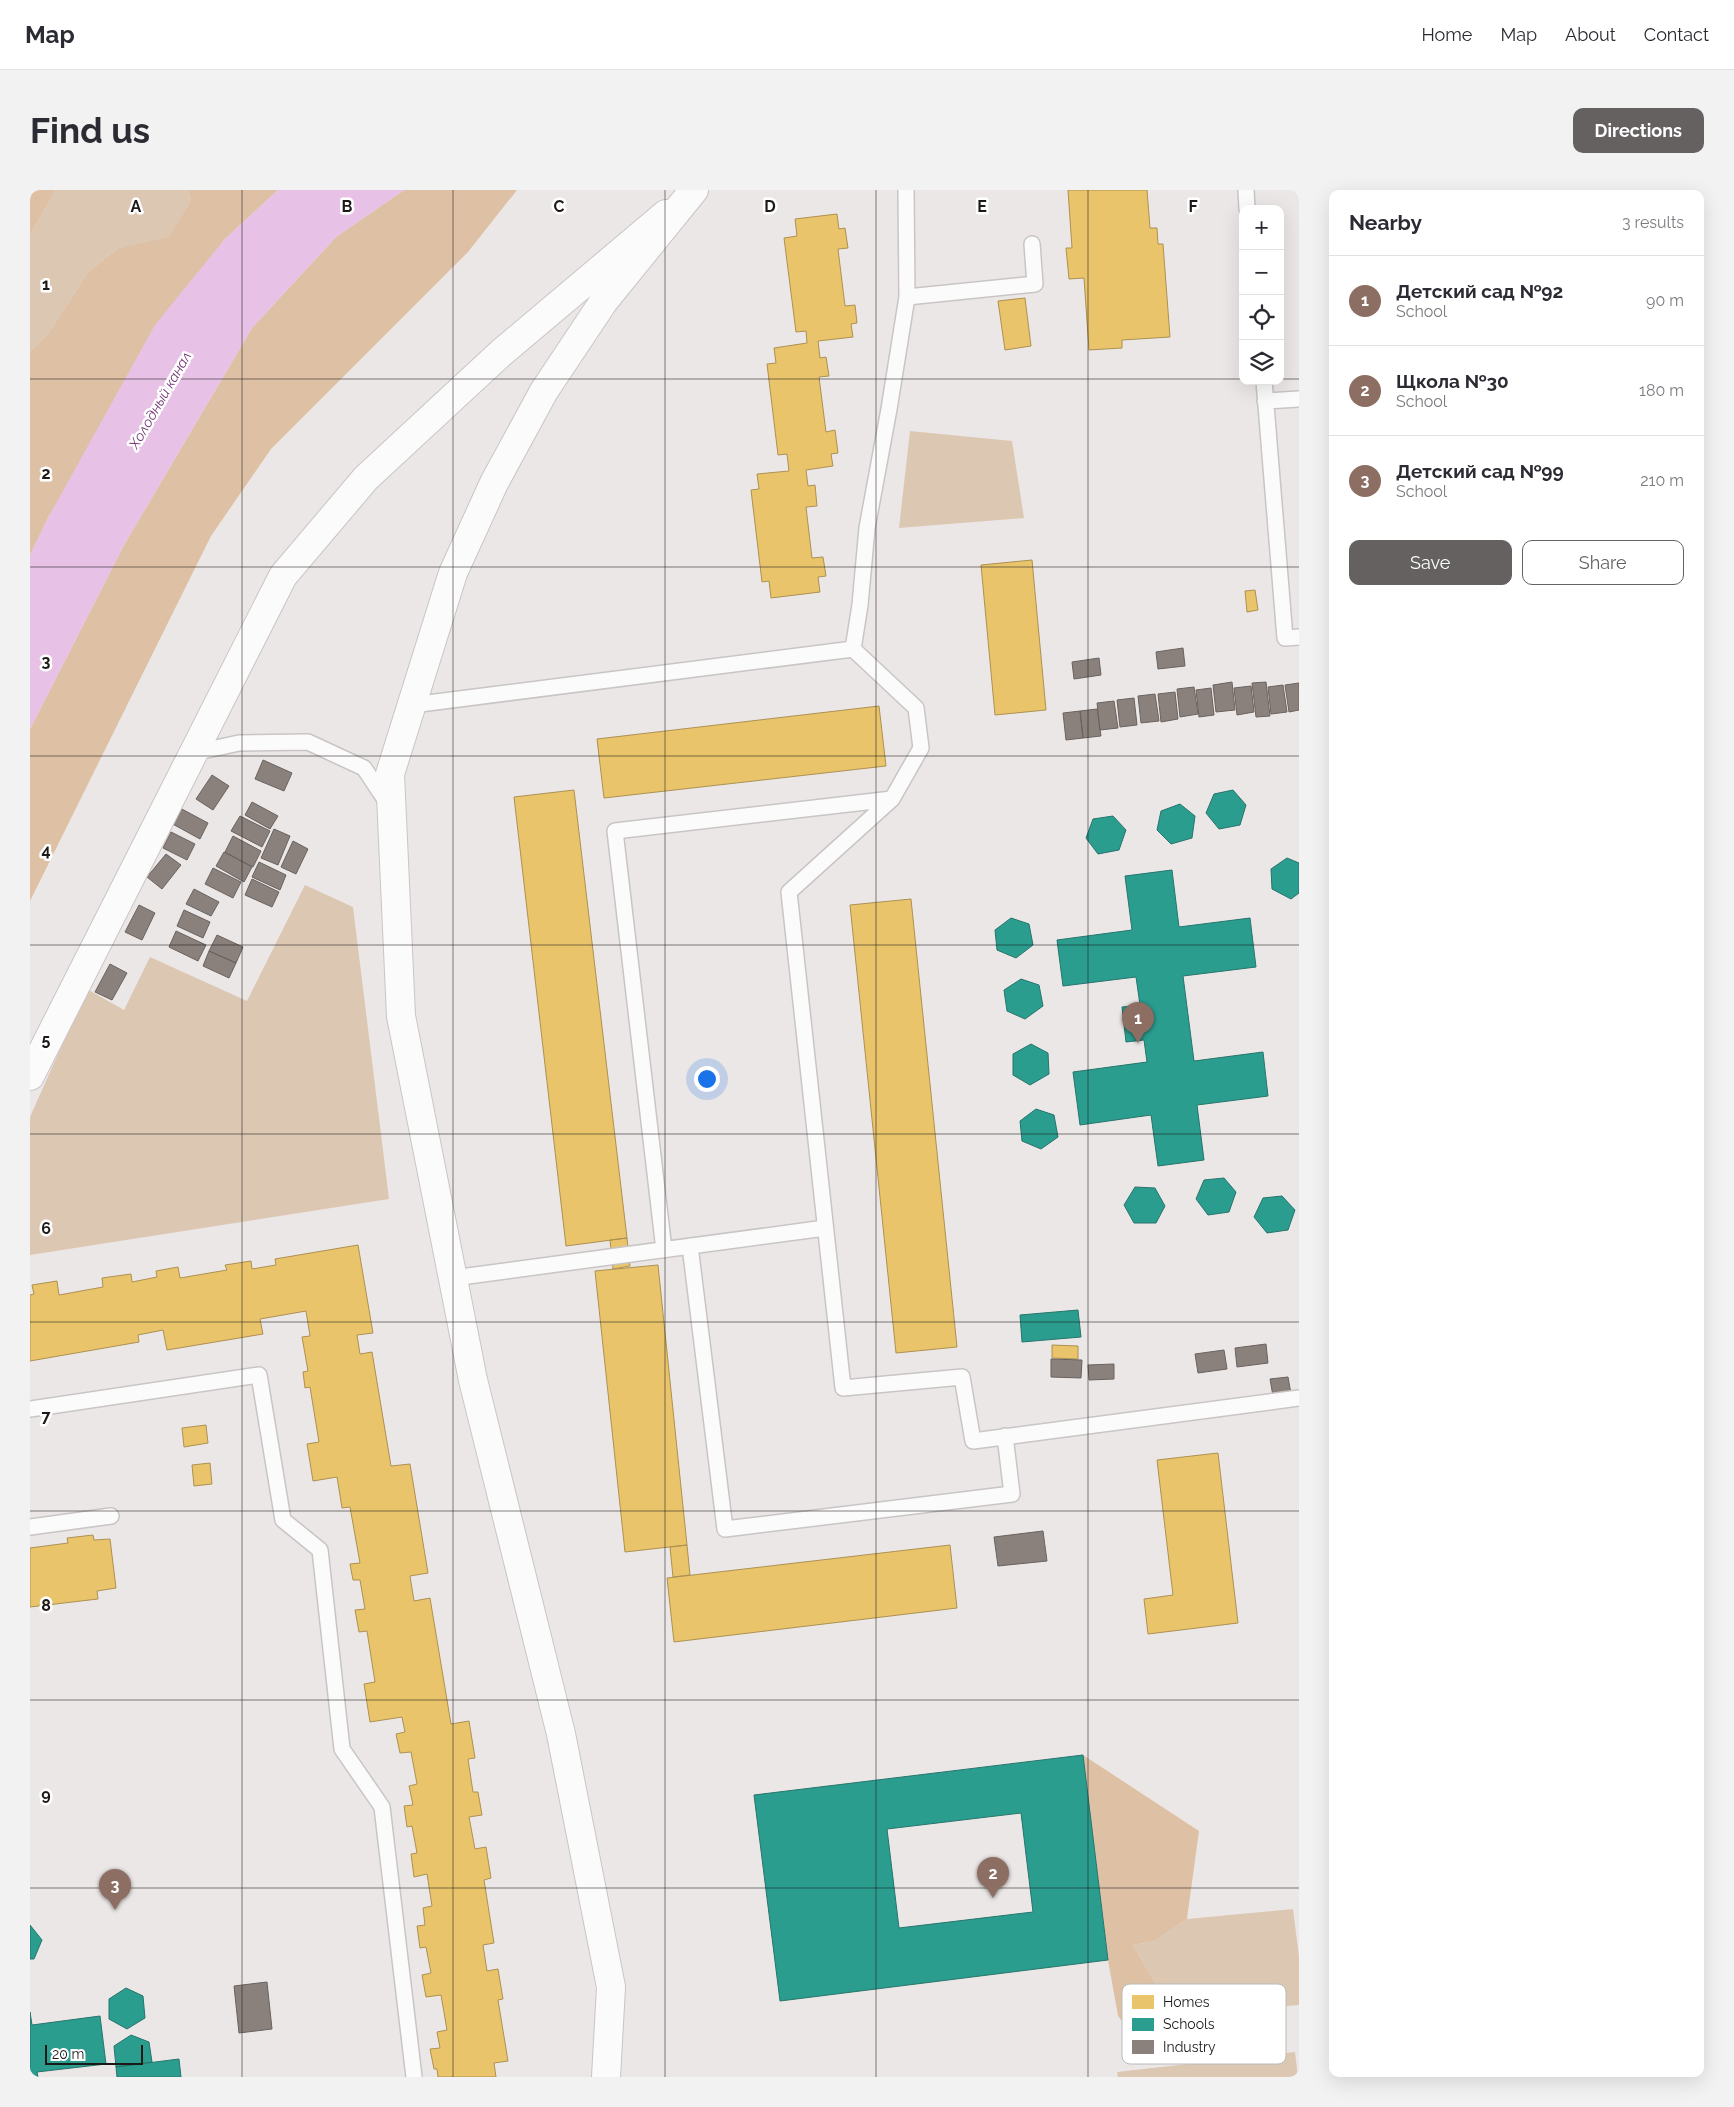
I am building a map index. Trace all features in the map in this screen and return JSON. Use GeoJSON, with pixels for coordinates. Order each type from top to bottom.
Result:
{"type":"FeatureCollection","features":[{"type":"Feature","properties":{"kind":"street"},"geometry":{"type":"LineString","coordinates":[[606,2077],[611,1987],[561,1734],[473,1380],[401,1016],[390,774],[453,573],[494,483],[544,391],[604,301],[691,193]]}},
{"type":"Feature","properties":{"kind":"street"},"geometry":{"type":"LineString","coordinates":[[30,1076],[283,576],[366,478],[502,353],[691,193]]}},
{"type":"Feature","properties":{"kind":"lane"},"geometry":{"type":"LineString","coordinates":[[853,649],[860,605],[867,528],[890,409],[907,297],[906,190]]}},
{"type":"Feature","properties":{"kind":"lane"},"geometry":{"type":"LineString","coordinates":[[1246,190],[1248,205]]}},
{"type":"Feature","properties":{"kind":"lane"},"geometry":{"type":"LineString","coordinates":[[907,297],[1035,284],[1032,244]]}},
{"type":"Feature","properties":{"kind":"lane"},"geometry":{"type":"LineString","coordinates":[[1264,385],[1285,638],[1299,637]]}},
{"type":"Feature","properties":{"kind":"lane"},"geometry":{"type":"LineString","coordinates":[[1265,401],[1299,398]]}},
{"type":"Feature","properties":{"kind":"lane"},"geometry":{"type":"LineString","coordinates":[[412,705],[853,649]]}},
{"type":"Feature","properties":{"kind":"lane"},"geometry":{"type":"LineString","coordinates":[[853,649],[916,708],[921,748],[892,800],[789,892],[843,1388],[962,1377],[973,1440],[1299,1398]]}},
{"type":"Feature","properties":{"kind":"lane"},"geometry":{"type":"LineString","coordinates":[[193,753],[239,742],[308,742],[364,768],[392,811]]}},
{"type":"Feature","properties":{"kind":"lane"},"geometry":{"type":"LineString","coordinates":[[664,1250],[615,831],[892,800]]}},
{"type":"Feature","properties":{"kind":"lane"},"geometry":{"type":"LineString","coordinates":[[453,1278],[825,1228]]}},
{"type":"Feature","properties":{"kind":"lane"},"geometry":{"type":"LineString","coordinates":[[690,1246],[725,1529],[1012,1494],[1005,1436]]}},
{"type":"Feature","properties":{"kind":"lane"},"geometry":{"type":"LineString","coordinates":[[30,1409],[259,1375],[283,1520],[320,1550],[342,1749],[382,1807],[414,2077]]}},
{"type":"Feature","properties":{"kind":"lane"},"geometry":{"type":"LineString","coordinates":[[30,1527],[111,1516]]}},
{"type":"Feature","properties":{"kind":"shaded area"},"geometry":{"type":"Polygon","coordinates":[[[30,190],[56,190],[30,235],[30,190]]]}},
{"type":"Feature","properties":{"kind":"shaded area"},"geometry":{"type":"Polygon","coordinates":[[[56,190],[188,190],[191,200],[169,238],[118,248],[88,272],[48,334],[30,351],[30,235],[56,190]]]}},
{"type":"Feature","properties":{"kind":"shaded area"},"geometry":{"type":"Polygon","coordinates":[[[188,190],[278,190],[224,240],[49,516],[30,555],[30,351],[48,334],[88,272],[118,248],[169,237],[191,200],[188,190]]]}},
{"type":"Feature","properties":{"kind":"shaded area"},"geometry":{"type":"Polygon","coordinates":[[[404,190],[517,190],[468,252],[271,449],[211,536],[30,901],[30,729],[124,545],[252,328],[336,237],[404,190]]]}},
{"type":"Feature","properties":{"kind":"shaded area"},"geometry":{"type":"Polygon","coordinates":[[[910,431],[1012,441],[1024,518],[899,528],[910,431]]]}},
{"type":"Feature","properties":{"kind":"shaded area"},"geometry":{"type":"Polygon","coordinates":[[[305,885],[353,907],[389,1199],[30,1255],[30,1117],[87,989],[124,1010],[150,957],[247,1001],[305,885]]]}},
{"type":"Feature","properties":{"kind":"shaded area"},"geometry":{"type":"Polygon","coordinates":[[[1083,1755],[1199,1831],[1187,1919],[1155,1941],[1133,1945],[1156,1984],[1122,1984],[1122,2021],[1118,2016],[1108,1960],[1083,1755]]]}},
{"type":"Feature","properties":{"kind":"shaded area"},"geometry":{"type":"Polygon","coordinates":[[[1293,1909],[1299,1957],[1299,2005],[1286,2006],[1286,1984],[1156,1984],[1133,1945],[1155,1941],[1187,1919],[1293,1909]]]}},
{"type":"Feature","properties":{"kind":"shaded area"},"geometry":{"type":"Polygon","coordinates":[[[1295,2052],[1298,2077],[1118,2077],[1117,2072],[1188,2064],[1286,2064],[1286,2053],[1295,2052]]]}},
{"type":"Feature","properties":{"kind":"water","name":"Холодный канал"},"geometry":{"type":"Polygon","coordinates":[[[278,190],[404,190],[336,237],[252,328],[124,545],[30,729],[30,555],[49,516],[155,325],[224,240],[278,190]]]}},
{"type":"Feature","properties":{"kind":"building: Homes"},"geometry":{"type":"Polygon","coordinates":[[[1068,190],[1147,190],[1150,228],[1157,228],[1158,244],[1163,244],[1170,337],[1122,340],[1122,348],[1089,350],[1084,278],[1069,279],[1066,248],[1072,248],[1068,190]]]}},
{"type":"Feature","properties":{"kind":"building: Homes"},"geometry":{"type":"Polygon","coordinates":[[[837,214],[839,229],[845,228],[848,248],[838,249],[845,306],[855,305],[857,323],[851,324],[853,337],[818,341],[820,358],[826,357],[829,376],[819,377],[826,432],[835,430],[838,453],[831,454],[833,466],[806,470],[808,486],[815,485],[817,506],[806,507],[812,558],[823,557],[826,576],[818,577],[820,592],[771,598],[769,581],[762,582],[751,490],[759,489],[757,474],[789,471],[787,454],[778,455],[767,364],[776,363],[774,348],[807,343],[806,331],[796,332],[784,238],[797,236],[795,219],[837,214]]]}},
{"type":"Feature","properties":{"kind":"building: Homes"},"geometry":{"type":"Polygon","coordinates":[[[1025,298],[1031,346],[1005,350],[998,301],[1025,298]]]}},
{"type":"Feature","properties":{"kind":"building: Homes"},"geometry":{"type":"Polygon","coordinates":[[[1032,560],[1046,710],[995,715],[981,565],[1032,560]]]}},
{"type":"Feature","properties":{"kind":"building: Homes"},"geometry":{"type":"Polygon","coordinates":[[[1255,590],[1258,610],[1247,612],[1245,591],[1255,590]]]}},
{"type":"Feature","properties":{"kind":"building: Homes"},"geometry":{"type":"Polygon","coordinates":[[[879,706],[886,766],[604,798],[597,739],[879,706]]]}},
{"type":"Feature","properties":{"kind":"building: Homes"},"geometry":{"type":"Polygon","coordinates":[[[574,790],[627,1238],[566,1246],[514,797],[574,790]]]}},
{"type":"Feature","properties":{"kind":"building: Homes"},"geometry":{"type":"Polygon","coordinates":[[[911,899],[957,1347],[896,1353],[850,905],[911,899]]]}},
{"type":"Feature","properties":{"kind":"building: Homes"},"geometry":{"type":"Polygon","coordinates":[[[627,1238],[630,1266],[613,1269],[610,1240],[627,1238]]]}},
{"type":"Feature","properties":{"kind":"building: Homes"},"geometry":{"type":"Polygon","coordinates":[[[358,1245],[373,1333],[357,1335],[360,1354],[372,1352],[391,1466],[410,1464],[428,1573],[410,1576],[414,1601],[430,1598],[451,1724],[469,1721],[475,1758],[468,1759],[473,1792],[478,1792],[482,1815],[469,1817],[475,1849],[486,1847],[491,1878],[484,1880],[494,1943],[483,1945],[487,1971],[498,1969],[503,1999],[498,2000],[508,2061],[494,2063],[496,2077],[438,2077],[437,2069],[434,2069],[430,2049],[440,2048],[437,2032],[447,2030],[441,1995],[426,1997],[422,1975],[431,1973],[426,1947],[420,1948],[417,1926],[425,1925],[423,1908],[432,1906],[427,1874],[414,1877],[411,1854],[417,1853],[412,1826],[407,1827],[404,1806],[413,1805],[409,1786],[417,1784],[411,1752],[400,1753],[396,1734],[405,1732],[402,1717],[370,1722],[364,1684],[375,1682],[367,1631],[359,1632],[355,1610],[365,1609],[360,1580],[353,1580],[350,1564],[360,1563],[350,1507],[342,1508],[337,1477],[313,1481],[307,1444],[319,1442],[310,1387],[305,1388],[303,1372],[308,1371],[302,1337],[310,1336],[306,1311],[260,1319],[263,1334],[167,1350],[163,1330],[138,1335],[139,1342],[30,1361],[30,1295],[34,1294],[32,1285],[57,1281],[59,1295],[103,1287],[102,1278],[131,1274],[132,1282],[157,1277],[156,1271],[178,1267],[180,1278],[227,1270],[225,1265],[251,1261],[252,1269],[276,1265],[275,1259],[358,1245]]]}},
{"type":"Feature","properties":{"kind":"building: Homes"},"geometry":{"type":"Polygon","coordinates":[[[658,1265],[687,1545],[625,1552],[595,1271],[658,1265]]]}},
{"type":"Feature","properties":{"kind":"building: Homes"},"geometry":{"type":"Polygon","coordinates":[[[1052,1345],[1078,1346],[1078,1359],[1052,1358],[1052,1345]]]}},
{"type":"Feature","properties":{"kind":"building: Homes"},"geometry":{"type":"Polygon","coordinates":[[[206,1425],[208,1443],[184,1447],[182,1428],[206,1425]]]}},
{"type":"Feature","properties":{"kind":"building: Homes"},"geometry":{"type":"Polygon","coordinates":[[[1218,1453],[1238,1623],[1148,1634],[1144,1599],[1173,1595],[1157,1460],[1218,1453]]]}},
{"type":"Feature","properties":{"kind":"building: Homes"},"geometry":{"type":"Polygon","coordinates":[[[210,1463],[212,1484],[194,1486],[192,1465],[210,1463]]]}},
{"type":"Feature","properties":{"kind":"building: Homes"},"geometry":{"type":"Polygon","coordinates":[[[93,1535],[94,1540],[110,1539],[116,1588],[97,1591],[98,1599],[30,1607],[30,1548],[68,1543],[67,1538],[93,1535]]]}},
{"type":"Feature","properties":{"kind":"building: Homes"},"geometry":{"type":"Polygon","coordinates":[[[687,1545],[690,1575],[673,1577],[670,1547],[687,1545]]]}},
{"type":"Feature","properties":{"kind":"building: Homes"},"geometry":{"type":"Polygon","coordinates":[[[950,1545],[957,1608],[674,1642],[667,1578],[950,1545]]]}},
{"type":"Feature","properties":{"kind":"building: Schools"},"geometry":{"type":"Polygon","coordinates":[[[1233,790],[1246,805],[1240,825],[1219,829],[1206,813],[1214,794],[1233,790]]]}},
{"type":"Feature","properties":{"kind":"building: Schools"},"geometry":{"type":"Polygon","coordinates":[[[1180,804],[1195,816],[1192,838],[1171,844],[1157,830],[1161,811],[1180,804]]]}},
{"type":"Feature","properties":{"kind":"building: Schools"},"geometry":{"type":"Polygon","coordinates":[[[1113,816],[1126,830],[1119,850],[1098,854],[1086,838],[1093,819],[1113,816]]]}},
{"type":"Feature","properties":{"kind":"building: Schools"},"geometry":{"type":"Polygon","coordinates":[[[1287,858],[1299,863],[1299,893],[1291,899],[1272,889],[1271,869],[1287,858]]]}},
{"type":"Feature","properties":{"kind":"building: Schools"},"geometry":{"type":"Polygon","coordinates":[[[1172,870],[1179,927],[1250,918],[1256,967],[1183,976],[1194,1061],[1263,1052],[1268,1096],[1197,1105],[1204,1160],[1158,1166],[1151,1115],[1080,1125],[1073,1072],[1147,1062],[1144,1040],[1126,1042],[1122,1007],[1140,1005],[1136,977],[1063,986],[1057,940],[1132,930],[1125,876],[1172,870]]]}},
{"type":"Feature","properties":{"kind":"building: Schools"},"geometry":{"type":"Polygon","coordinates":[[[1011,918],[1029,924],[1033,945],[1016,958],[997,950],[995,930],[1011,918]]]}},
{"type":"Feature","properties":{"kind":"building: Schools"},"geometry":{"type":"Polygon","coordinates":[[[1021,979],[1039,985],[1043,1006],[1025,1019],[1007,1011],[1004,990],[1021,979]]]}},
{"type":"Feature","properties":{"kind":"building: Schools"},"geometry":{"type":"Polygon","coordinates":[[[1031,1044],[1048,1053],[1049,1074],[1030,1085],[1013,1075],[1013,1054],[1031,1044]]]}},
{"type":"Feature","properties":{"kind":"building: Schools"},"geometry":{"type":"Polygon","coordinates":[[[1036,1109],[1054,1115],[1058,1137],[1041,1149],[1022,1141],[1020,1121],[1036,1109]]]}},
{"type":"Feature","properties":{"kind":"building: Schools"},"geometry":{"type":"Polygon","coordinates":[[[1224,1178],[1236,1192],[1229,1212],[1208,1215],[1196,1199],[1204,1180],[1224,1178]]]}},
{"type":"Feature","properties":{"kind":"building: Schools"},"geometry":{"type":"Polygon","coordinates":[[[1135,1187],[1155,1188],[1165,1206],[1156,1223],[1134,1223],[1124,1205],[1135,1187]]]}},
{"type":"Feature","properties":{"kind":"building: Schools"},"geometry":{"type":"Polygon","coordinates":[[[1282,1196],[1295,1210],[1288,1230],[1267,1233],[1254,1217],[1263,1198],[1282,1196]]]}},
{"type":"Feature","properties":{"kind":"building: Schools"},"geometry":{"type":"Polygon","coordinates":[[[1078,1310],[1081,1337],[1022,1342],[1020,1315],[1078,1310]]]}},
{"type":"Feature","properties":{"kind":"building: Schools"},"geometry":{"type":"Polygon","coordinates":[[[1083,1755],[1108,1960],[780,2001],[754,1795],[1083,1755]],[[1021,1813],[887,1829],[899,1928],[1033,1912],[1021,1813]]]}},
{"type":"Feature","properties":{"kind":"building: Schools"},"geometry":{"type":"Polygon","coordinates":[[[30,1925],[42,1940],[34,1959],[30,1959],[30,1925]]]}},
{"type":"Feature","properties":{"kind":"building: Schools"},"geometry":{"type":"Polygon","coordinates":[[[126,1988],[143,1996],[145,2018],[127,2029],[109,2019],[109,1999],[126,1988]]]}},
{"type":"Feature","properties":{"kind":"building: Schools"},"geometry":{"type":"Polygon","coordinates":[[[30,2012],[32,2025],[100,2016],[106,2064],[37,2072],[38,2077],[30,2077],[30,2012]]]}},
{"type":"Feature","properties":{"kind":"building: Schools"},"geometry":{"type":"Polygon","coordinates":[[[131,2035],[149,2042],[152,2062],[116,2067],[114,2046],[131,2035]]]}},
{"type":"Feature","properties":{"kind":"building: Schools"},"geometry":{"type":"Polygon","coordinates":[[[179,2059],[181,2077],[117,2077],[116,2067],[179,2059]]]}},
{"type":"Feature","properties":{"kind":"building: Industry"},"geometry":{"type":"Polygon","coordinates":[[[1183,648],[1185,666],[1158,669],[1156,652],[1183,648]]]}},
{"type":"Feature","properties":{"kind":"building: Industry"},"geometry":{"type":"Polygon","coordinates":[[[1099,658],[1101,675],[1074,679],[1072,662],[1099,658]]]}},
{"type":"Feature","properties":{"kind":"building: Industry"},"geometry":{"type":"Polygon","coordinates":[[[1232,682],[1235,710],[1216,712],[1213,685],[1232,682]]]}},
{"type":"Feature","properties":{"kind":"building: Industry"},"geometry":{"type":"Polygon","coordinates":[[[1266,682],[1270,716],[1256,717],[1252,683],[1266,682]]]}},
{"type":"Feature","properties":{"kind":"building: Industry"},"geometry":{"type":"Polygon","coordinates":[[[1299,683],[1299,710],[1289,712],[1285,685],[1299,683]]]}},
{"type":"Feature","properties":{"kind":"building: Industry"},"geometry":{"type":"Polygon","coordinates":[[[1283,685],[1287,712],[1271,714],[1268,687],[1283,685]]]}},
{"type":"Feature","properties":{"kind":"building: Industry"},"geometry":{"type":"Polygon","coordinates":[[[1251,686],[1254,712],[1237,715],[1234,688],[1251,686]]]}},
{"type":"Feature","properties":{"kind":"building: Industry"},"geometry":{"type":"Polygon","coordinates":[[[1194,687],[1198,714],[1180,717],[1177,689],[1194,687]]]}},
{"type":"Feature","properties":{"kind":"building: Industry"},"geometry":{"type":"Polygon","coordinates":[[[1211,688],[1214,715],[1199,717],[1196,690],[1211,688]]]}},
{"type":"Feature","properties":{"kind":"building: Industry"},"geometry":{"type":"Polygon","coordinates":[[[1175,692],[1178,719],[1161,722],[1158,694],[1175,692]]]}},
{"type":"Feature","properties":{"kind":"building: Industry"},"geometry":{"type":"Polygon","coordinates":[[[1155,694],[1159,721],[1141,723],[1138,696],[1155,694]]]}},
{"type":"Feature","properties":{"kind":"building: Industry"},"geometry":{"type":"Polygon","coordinates":[[[1134,698],[1137,725],[1120,727],[1117,700],[1134,698]]]}},
{"type":"Feature","properties":{"kind":"building: Industry"},"geometry":{"type":"Polygon","coordinates":[[[1114,701],[1118,728],[1100,730],[1097,703],[1114,701]]]}},
{"type":"Feature","properties":{"kind":"building: Industry"},"geometry":{"type":"Polygon","coordinates":[[[1097,709],[1101,736],[1083,738],[1080,711],[1097,709]]]}},
{"type":"Feature","properties":{"kind":"building: Industry"},"geometry":{"type":"Polygon","coordinates":[[[1080,711],[1083,738],[1066,740],[1063,713],[1080,711]]]}},
{"type":"Feature","properties":{"kind":"building: Industry"},"geometry":{"type":"Polygon","coordinates":[[[263,760],[292,773],[284,791],[255,779],[263,760]]]}},
{"type":"Feature","properties":{"kind":"building: Industry"},"geometry":{"type":"Polygon","coordinates":[[[212,775],[229,786],[213,810],[196,799],[212,775]]]}},
{"type":"Feature","properties":{"kind":"building: Industry"},"geometry":{"type":"Polygon","coordinates":[[[252,802],[278,816],[270,829],[245,815],[252,802]]]}},
{"type":"Feature","properties":{"kind":"building: Industry"},"geometry":{"type":"Polygon","coordinates":[[[178,807],[208,823],[200,839],[169,822],[178,807]]]}},
{"type":"Feature","properties":{"kind":"building: Industry"},"geometry":{"type":"Polygon","coordinates":[[[240,816],[270,831],[262,847],[231,831],[240,816]]]}},
{"type":"Feature","properties":{"kind":"building: Industry"},"geometry":{"type":"Polygon","coordinates":[[[274,829],[290,836],[278,865],[261,858],[274,829]]]}},
{"type":"Feature","properties":{"kind":"building: Industry"},"geometry":{"type":"Polygon","coordinates":[[[171,832],[195,844],[187,860],[163,848],[171,832]]]}},
{"type":"Feature","properties":{"kind":"building: Industry"},"geometry":{"type":"Polygon","coordinates":[[[233,836],[261,851],[253,867],[225,852],[233,836]]]}},
{"type":"Feature","properties":{"kind":"building: Industry"},"geometry":{"type":"Polygon","coordinates":[[[293,841],[308,849],[296,874],[281,867],[293,841]]]}},
{"type":"Feature","properties":{"kind":"building: Industry"},"geometry":{"type":"Polygon","coordinates":[[[224,852],[252,867],[244,882],[216,866],[224,852]]]}},
{"type":"Feature","properties":{"kind":"building: Industry"},"geometry":{"type":"Polygon","coordinates":[[[166,854],[181,865],[162,889],[147,877],[166,854]]]}},
{"type":"Feature","properties":{"kind":"building: Industry"},"geometry":{"type":"Polygon","coordinates":[[[259,862],[286,875],[280,890],[252,877],[259,862]]]}},
{"type":"Feature","properties":{"kind":"building: Industry"},"geometry":{"type":"Polygon","coordinates":[[[213,868],[241,882],[233,898],[205,884],[213,868]]]}},
{"type":"Feature","properties":{"kind":"building: Industry"},"geometry":{"type":"Polygon","coordinates":[[[252,879],[279,892],[272,907],[245,895],[252,879]]]}},
{"type":"Feature","properties":{"kind":"building: Industry"},"geometry":{"type":"Polygon","coordinates":[[[194,889],[219,902],[211,916],[186,904],[194,889]]]}},
{"type":"Feature","properties":{"kind":"building: Industry"},"geometry":{"type":"Polygon","coordinates":[[[139,905],[155,913],[142,940],[125,932],[139,905]]]}},
{"type":"Feature","properties":{"kind":"building: Industry"},"geometry":{"type":"Polygon","coordinates":[[[184,910],[210,922],[203,938],[177,926],[184,910]]]}},
{"type":"Feature","properties":{"kind":"building: Industry"},"geometry":{"type":"Polygon","coordinates":[[[176,931],[206,945],[198,961],[169,947],[176,931]]]}},
{"type":"Feature","properties":{"kind":"building: Industry"},"geometry":{"type":"Polygon","coordinates":[[[217,935],[243,947],[236,963],[209,951],[217,935]]]}},
{"type":"Feature","properties":{"kind":"building: Industry"},"geometry":{"type":"Polygon","coordinates":[[[209,951],[236,963],[229,978],[203,966],[209,951]]]}},
{"type":"Feature","properties":{"kind":"building: Industry"},"geometry":{"type":"Polygon","coordinates":[[[110,964],[127,973],[112,1000],[95,992],[110,964]]]}},
{"type":"Feature","properties":{"kind":"building: Industry"},"geometry":{"type":"Polygon","coordinates":[[[1266,1344],[1268,1363],[1237,1367],[1235,1348],[1266,1344]]]}},
{"type":"Feature","properties":{"kind":"building: Industry"},"geometry":{"type":"Polygon","coordinates":[[[1224,1350],[1227,1369],[1198,1373],[1195,1354],[1224,1350]]]}},
{"type":"Feature","properties":{"kind":"building: Industry"},"geometry":{"type":"Polygon","coordinates":[[[1051,1359],[1082,1360],[1081,1378],[1051,1377],[1051,1359]]]}},
{"type":"Feature","properties":{"kind":"building: Industry"},"geometry":{"type":"Polygon","coordinates":[[[1114,1364],[1114,1379],[1089,1380],[1088,1365],[1114,1364]]]}},
{"type":"Feature","properties":{"kind":"building: Industry"},"geometry":{"type":"Polygon","coordinates":[[[1288,1377],[1291,1394],[1273,1396],[1270,1379],[1288,1377]]]}},
{"type":"Feature","properties":{"kind":"building: Industry"},"geometry":{"type":"Polygon","coordinates":[[[1043,1531],[1047,1561],[998,1566],[994,1537],[1043,1531]]]}},
{"type":"Feature","properties":{"kind":"building: Industry"},"geometry":{"type":"Polygon","coordinates":[[[267,1982],[272,2029],[239,2033],[234,1986],[267,1982]]]}},
{"type":"Feature","properties":{"kind":"place","name":"Детский сад №92"},"geometry":{"type":"Point","coordinates":[1138,1043]}},
{"type":"Feature","properties":{"kind":"place","name":"Щкола №30"},"geometry":{"type":"Point","coordinates":[993,1898]}},
{"type":"Feature","properties":{"kind":"place","name":"Детский сад №99"},"geometry":{"type":"Point","coordinates":[115,1910]}}]}
